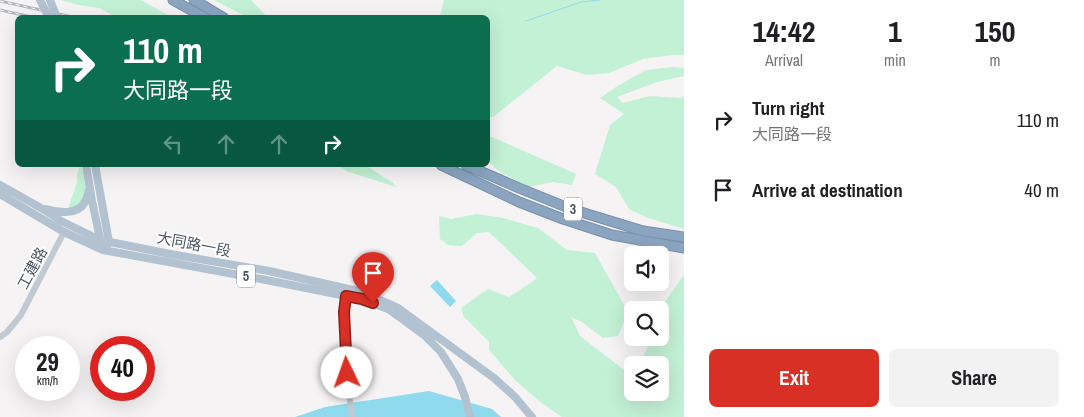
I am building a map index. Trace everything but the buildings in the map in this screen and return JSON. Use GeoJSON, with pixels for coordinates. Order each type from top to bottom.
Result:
{"type":"FeatureCollection","features":[{"type":"Feature","properties":{"kind":"highway"},"geometry":{"type":"LineString","coordinates":[[173,0],[200,15]]}},
{"type":"Feature","properties":{"kind":"highway"},"geometry":{"type":"LineString","coordinates":[[194,0],[219,15]]}},
{"type":"Feature","properties":{"kind":"highway","name":"3"},"geometry":{"type":"LineString","coordinates":[[445,167],[519,202],[563,219],[624,238],[684,248]]}},
{"type":"Feature","properties":{"kind":"highway","name":"3"},"geometry":{"type":"LineString","coordinates":[[471,167],[571,209],[642,231],[684,238]]}},
{"type":"Feature","properties":{"kind":"highway"},"geometry":{"type":"LineString","coordinates":[[624,238],[684,253]]}},
{"type":"Feature","properties":{"kind":"main road"},"geometry":{"type":"LineString","coordinates":[[40,0],[48,15]]}},
{"type":"Feature","properties":{"kind":"main road"},"geometry":{"type":"LineString","coordinates":[[50,0],[56,15]]}},
{"type":"Feature","properties":{"kind":"main road"},"geometry":{"type":"LineString","coordinates":[[86,167],[103,250]]}},
{"type":"Feature","properties":{"kind":"main road"},"geometry":{"type":"LineString","coordinates":[[96,167],[109,242],[103,250]]}},
{"type":"Feature","properties":{"kind":"main road","name":"大同路一段"},"geometry":{"type":"LineString","coordinates":[[0,185],[61,221],[100,240],[268,272],[347,292],[388,309],[424,335],[441,352],[458,380],[465,396],[470,417]]}},
{"type":"Feature","properties":{"kind":"main road"},"geometry":{"type":"LineString","coordinates":[[41,208],[54,212],[76,211],[86,201],[89,188]]}},
{"type":"Feature","properties":{"kind":"main road","name":"大同路一段"},"geometry":{"type":"LineString","coordinates":[[0,194],[64,232],[103,250],[266,280],[347,292],[362,292],[398,308],[494,378],[515,397],[532,417]]}},
{"type":"Feature","properties":{"kind":"street","name":"工建路"},"geometry":{"type":"LineString","coordinates":[[0,337],[7,332],[21,315],[64,232]]}},
{"type":"Feature","properties":{"kind":"street"},"geometry":{"type":"LineString","coordinates":[[347,292],[344,312],[347,373],[352,417]]}},
{"type":"Feature","properties":{"kind":"green space"},"geometry":{"type":"Polygon","coordinates":[[[60,0],[141,0],[169,15],[112,15],[99,8],[60,0]]]}},
{"type":"Feature","properties":{"kind":"green space"},"geometry":{"type":"Polygon","coordinates":[[[214,0],[251,0],[265,15],[243,15],[214,0]]]}},
{"type":"Feature","properties":{"kind":"green space"},"geometry":{"type":"Polygon","coordinates":[[[444,0],[684,0],[684,55],[643,59],[609,73],[587,75],[557,66],[490,118],[490,15],[440,15],[444,0]]]}},
{"type":"Feature","properties":{"kind":"green space"},"geometry":{"type":"Polygon","coordinates":[[[672,67],[684,68],[684,76],[657,82],[617,97],[623,103],[650,96],[681,98],[684,96],[684,229],[648,218],[629,209],[616,187],[595,174],[610,125],[624,114],[600,98],[646,70],[672,67]]]}},
{"type":"Feature","properties":{"kind":"green space"},"geometry":{"type":"Polygon","coordinates":[[[490,136],[576,174],[572,185],[553,182],[528,187],[497,170],[490,162],[490,136]]]}},
{"type":"Feature","properties":{"kind":"green space"},"geometry":{"type":"Polygon","coordinates":[[[81,167],[85,179],[84,195],[78,205],[68,209],[77,182],[81,167]]]}},
{"type":"Feature","properties":{"kind":"green space"},"geometry":{"type":"Polygon","coordinates":[[[341,167],[368,167],[393,183],[396,187],[346,171],[341,167]]]}},
{"type":"Feature","properties":{"kind":"green space"},"geometry":{"type":"Polygon","coordinates":[[[477,214],[503,218],[538,228],[567,250],[595,253],[624,305],[624,322],[618,336],[603,338],[582,322],[571,317],[580,336],[624,370],[624,401],[669,401],[669,356],[643,356],[648,346],[669,346],[669,301],[666,301],[684,276],[684,417],[562,417],[539,401],[515,380],[489,350],[489,342],[464,317],[461,308],[488,289],[509,297],[537,278],[489,232],[477,233],[462,246],[448,245],[440,239],[439,216],[451,219],[477,214]]]}},
{"type":"Feature","properties":{"kind":"water"},"geometry":{"type":"Polygon","coordinates":[[[437,280],[456,301],[450,307],[430,286],[437,280]]]}},
{"type":"Feature","properties":{"kind":"water"},"geometry":{"type":"Polygon","coordinates":[[[429,391],[492,409],[501,417],[295,417],[325,407],[429,391]]]}},
{"type":"Feature","properties":{"kind":"waterway"},"geometry":{"type":"LineString","coordinates":[[526,21],[581,2],[600,0]]}},
{"type":"Feature","properties":{"kind":"railway"},"geometry":{"type":"LineString","coordinates":[[0,1],[63,15]]}},
{"type":"Feature","properties":{"kind":"railway"},"geometry":{"type":"LineString","coordinates":[[0,10],[22,15]]}},
{"type":"Feature","properties":{"kind":"route"},"geometry":{"type":"LineString","coordinates":[[347,373],[344,312],[346,296],[373,303]]}}]}
